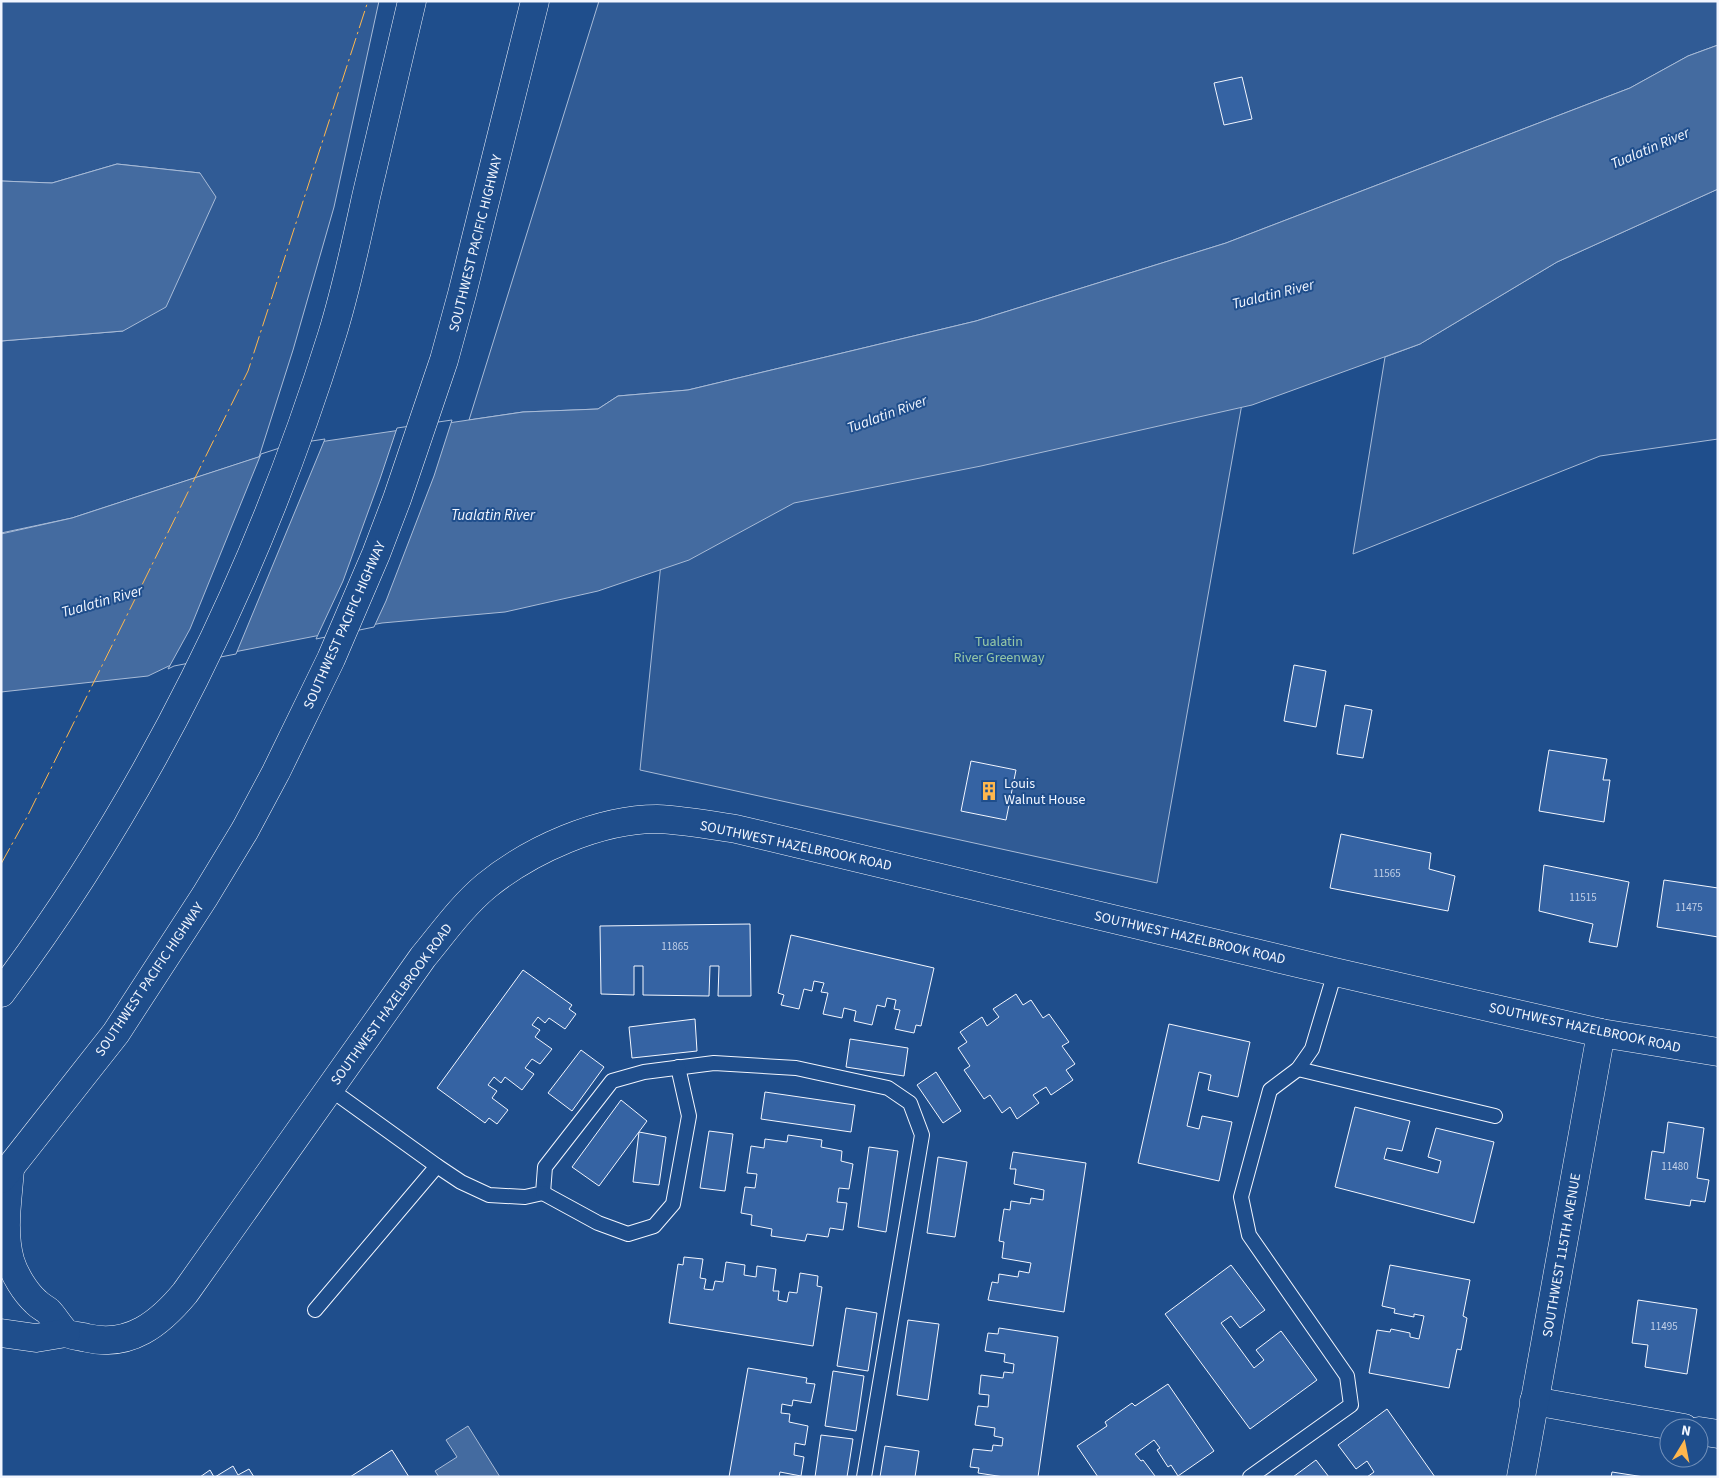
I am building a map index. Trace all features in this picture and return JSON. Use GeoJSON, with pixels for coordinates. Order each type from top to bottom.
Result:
{"type":"FeatureCollection","features":[{"type":"Feature","properties":{"kind":"main road"},"geometry":{"type":"LineString","coordinates":[[1,993],[74,887],[136,788],[214,638],[253,550],[297,438],[335,324],[412,1]]}},
{"type":"Feature","properties":{"kind":"main road","name":"SOUTHWEST PACIFIC HIGHWAY"},"geometry":{"type":"LineString","coordinates":[[6,1174],[116,1033],[205,896],[245,830],[307,711],[376,554],[397,499],[444,360],[535,1]]}},
{"type":"Feature","properties":{"kind":"main road","name":"SOUTHWEST HAZELBROOK ROAD"},"geometry":{"type":"LineString","coordinates":[[66,1333],[91,1339],[112,1340],[133,1335],[151,1327],[171,1309],[196,1279],[423,957],[458,914],[486,887],[514,866],[550,847],[599,827],[628,822],[656,819],[736,829],[1335,972],[1600,1033],[1718,1052]]}},
{"type":"Feature","properties":{"kind":"main road","name":"SOUTHWEST 115TH AVENUE"},"geometry":{"type":"LineString","coordinates":[[1521,1477],[1600,1033]]}},
{"type":"Feature","properties":{"kind":"main road"},"geometry":{"type":"LineString","coordinates":[[1,1333],[36,1338],[66,1333],[48,1311],[35,1302],[23,1286],[10,1260],[6,1229],[6,1174]]}},
{"type":"Feature","properties":{"kind":"main road"},"geometry":{"type":"LineString","coordinates":[[1534,1401],[1659,1424]]}},
{"type":"Feature","properties":{"kind":"lane"},"geometry":{"type":"LineString","coordinates":[[1250,1477],[1350,1404],[1347,1376],[1249,1235],[1241,1197],[1270,1090],[1298,1070],[1312,1049],[1335,972]]}},
{"type":"Feature","properties":{"kind":"lane"},"geometry":{"type":"LineString","coordinates":[[543,1193],[545,1168],[612,1081],[644,1072],[714,1062],[796,1068],[888,1088],[910,1103],[922,1135],[864,1477]]}},
{"type":"Feature","properties":{"kind":"lane"},"geometry":{"type":"LineString","coordinates":[[330,1089],[461,1182],[489,1195],[526,1197],[543,1193],[598,1223],[628,1234],[654,1226],[673,1204],[689,1116],[678,1067]]}},
{"type":"Feature","properties":{"kind":"lane"},"geometry":{"type":"LineString","coordinates":[[1298,1070],[1495,1116]]}},
{"type":"Feature","properties":{"kind":"lane"},"geometry":{"type":"LineString","coordinates":[[315,1310],[437,1166]]}},
{"type":"Feature","properties":{"kind":"shaded area"},"geometry":{"type":"Polygon","coordinates":[[[1,1],[379,1],[334,207],[293,350],[259,457],[72,518],[1,533],[1,341],[123,331],[200,173],[117,164],[52,183],[1,181],[1,1]]]}},
{"type":"Feature","properties":{"kind":"shaded area"},"geometry":{"type":"Polygon","coordinates":[[[599,1],[1718,1],[1718,45],[1688,56],[1630,88],[1226,243],[976,321],[688,390],[618,396],[598,409],[523,412],[469,420],[599,1]]]}},
{"type":"Feature","properties":{"kind":"shaded area"},"geometry":{"type":"Polygon","coordinates":[[[1718,189],[1718,439],[1600,456],[1353,554],[1385,357],[1420,344],[1557,262],[1718,189]]]}},
{"type":"Feature","properties":{"kind":"shaded area","name":"Tualatin River Greenway"},"geometry":{"type":"Polygon","coordinates":[[[1243,398],[1157,883],[640,770],[667,504],[1243,398]]]}},
{"type":"Feature","properties":{"kind":"water","name":"Tualatin River"},"geometry":{"type":"Polygon","coordinates":[[[1718,45],[1718,189],[1557,262],[1420,344],[1252,405],[981,466],[794,503],[689,560],[598,591],[505,612],[382,623],[173,664],[148,676],[1,692],[1,534],[72,518],[292,446],[523,412],[598,409],[618,396],[688,390],[976,321],[1226,243],[1630,88],[1688,56],[1718,45]]]}},
{"type":"Feature","properties":{"kind":"water"},"geometry":{"type":"Polygon","coordinates":[[[117,164],[200,173],[216,197],[166,307],[123,331],[1,341],[1,181],[52,183],[117,164]]]}},
{"type":"Feature","properties":{"kind":"water"},"geometry":{"type":"Polygon","coordinates":[[[468,1426],[500,1477],[439,1477],[435,1471],[457,1457],[446,1440],[468,1426]]]}},
{"type":"Feature","properties":{"kind":"pier"},"geometry":{"type":"Polygon","coordinates":[[[452,420],[434,476],[386,601],[374,627],[316,639],[343,581],[397,428],[452,420]]]}},
{"type":"Feature","properties":{"kind":"pier"},"geometry":{"type":"Polygon","coordinates":[[[325,439],[236,654],[174,666],[168,669],[190,629],[261,454],[292,444],[325,439]]]}},
{"type":"Feature","properties":{"kind":"building"},"geometry":{"type":"Polygon","coordinates":[[[1242,77],[1252,119],[1224,125],[1214,83],[1242,77]]]}},
{"type":"Feature","properties":{"kind":"building"},"geometry":{"type":"Polygon","coordinates":[[[1294,665],[1326,671],[1316,727],[1284,721],[1294,665]]]}},
{"type":"Feature","properties":{"kind":"building"},"geometry":{"type":"Polygon","coordinates":[[[1345,705],[1372,710],[1363,758],[1337,754],[1345,705]]]}},
{"type":"Feature","properties":{"kind":"building"},"geometry":{"type":"Polygon","coordinates":[[[1549,750],[1607,759],[1603,780],[1610,780],[1604,822],[1539,811],[1549,750]]]}},
{"type":"Feature","properties":{"kind":"building","name":"Louis Walnut House"},"geometry":{"type":"Polygon","coordinates":[[[971,761],[1016,770],[1006,820],[961,811],[971,761]]]}},
{"type":"Feature","properties":{"kind":"building"},"geometry":{"type":"Polygon","coordinates":[[[1341,834],[1431,853],[1429,869],[1455,876],[1448,911],[1330,888],[1341,834]]]}},
{"type":"Feature","properties":{"kind":"building"},"geometry":{"type":"Polygon","coordinates":[[[1544,865],[1629,882],[1617,947],[1589,942],[1593,924],[1539,911],[1544,865]]]}},
{"type":"Feature","properties":{"kind":"building"},"geometry":{"type":"Polygon","coordinates":[[[1664,880],[1718,888],[1718,937],[1657,927],[1664,880]]]}},
{"type":"Feature","properties":{"kind":"building"},"geometry":{"type":"Polygon","coordinates":[[[750,924],[751,996],[718,996],[719,966],[710,966],[709,996],[643,995],[643,966],[634,966],[634,995],[601,994],[600,926],[750,924]]]}},
{"type":"Feature","properties":{"kind":"building"},"geometry":{"type":"Polygon","coordinates":[[[791,935],[934,968],[921,1026],[916,1025],[914,1033],[895,1029],[900,1010],[894,1009],[896,1000],[887,998],[885,1007],[877,1005],[872,1025],[854,1021],[856,1011],[844,1008],[842,1018],[823,1014],[828,993],[821,992],[824,983],[814,981],[812,991],[804,989],[799,1009],[781,1005],[784,995],[778,993],[791,935]]]}},
{"type":"Feature","properties":{"kind":"building"},"geometry":{"type":"Polygon","coordinates":[[[523,970],[572,1005],[569,1009],[576,1014],[565,1029],[549,1018],[545,1023],[538,1017],[532,1025],[540,1030],[535,1037],[552,1049],[540,1064],[532,1059],[525,1068],[534,1074],[522,1090],[505,1077],[501,1083],[494,1077],[488,1085],[497,1091],[492,1098],[508,1110],[497,1124],[489,1118],[485,1123],[437,1088],[523,970]]]}},
{"type":"Feature","properties":{"kind":"building"},"geometry":{"type":"Polygon","coordinates":[[[1016,994],[1023,1005],[1031,1000],[1043,1018],[1049,1014],[1069,1042],[1062,1046],[1075,1064],[1066,1070],[1073,1080],[1051,1095],[1046,1087],[1033,1095],[1039,1103],[1017,1119],[1010,1107],[1002,1113],[990,1095],[984,1099],[964,1070],[970,1066],[958,1048],[967,1042],[960,1032],[982,1017],[987,1026],[999,1017],[993,1009],[1016,994]]]}},
{"type":"Feature","properties":{"kind":"building"},"geometry":{"type":"Polygon","coordinates":[[[695,1019],[697,1051],[632,1058],[629,1027],[695,1019]]]}},
{"type":"Feature","properties":{"kind":"building"},"geometry":{"type":"Polygon","coordinates":[[[1169,1024],[1250,1042],[1238,1097],[1208,1090],[1211,1075],[1199,1072],[1187,1126],[1199,1129],[1202,1116],[1232,1122],[1219,1181],[1138,1163],[1169,1024]]]}},
{"type":"Feature","properties":{"kind":"building"},"geometry":{"type":"Polygon","coordinates":[[[850,1039],[908,1048],[904,1076],[846,1067],[850,1039]]]}},
{"type":"Feature","properties":{"kind":"building"},"geometry":{"type":"Polygon","coordinates":[[[581,1050],[604,1067],[572,1111],[548,1093],[581,1050]]]}},
{"type":"Feature","properties":{"kind":"building"},"geometry":{"type":"Polygon","coordinates":[[[936,1072],[961,1111],[943,1123],[917,1085],[936,1072]]]}},
{"type":"Feature","properties":{"kind":"building"},"geometry":{"type":"Polygon","coordinates":[[[765,1092],[855,1105],[851,1132],[761,1119],[765,1092]]]}},
{"type":"Feature","properties":{"kind":"building"},"geometry":{"type":"Polygon","coordinates":[[[621,1100],[647,1121],[599,1186],[572,1167],[621,1100]]]}},
{"type":"Feature","properties":{"kind":"building"},"geometry":{"type":"Polygon","coordinates":[[[1355,1107],[1410,1121],[1402,1151],[1387,1148],[1384,1159],[1438,1173],[1441,1161],[1428,1157],[1436,1128],[1494,1142],[1474,1223],[1335,1187],[1355,1107]]]}},
{"type":"Feature","properties":{"kind":"building"},"geometry":{"type":"Polygon","coordinates":[[[1668,1122],[1704,1128],[1697,1178],[1709,1180],[1705,1202],[1691,1200],[1690,1206],[1645,1199],[1652,1151],[1664,1153],[1668,1122]]]}},
{"type":"Feature","properties":{"kind":"building"},"geometry":{"type":"Polygon","coordinates":[[[709,1131],[733,1134],[725,1191],[700,1188],[709,1131]]]}},
{"type":"Feature","properties":{"kind":"building"},"geometry":{"type":"Polygon","coordinates":[[[639,1132],[666,1137],[659,1185],[633,1182],[639,1132]]]}},
{"type":"Feature","properties":{"kind":"building"},"geometry":{"type":"Polygon","coordinates":[[[788,1135],[822,1140],[821,1147],[842,1151],[841,1161],[853,1164],[849,1189],[839,1188],[837,1202],[847,1203],[843,1230],[830,1228],[828,1237],[807,1234],[805,1241],[771,1236],[772,1229],[751,1225],[752,1215],[741,1213],[745,1187],[755,1188],[757,1174],[747,1173],[751,1146],[764,1148],[765,1139],[787,1142],[788,1135]]]}},
{"type":"Feature","properties":{"kind":"building"},"geometry":{"type":"Polygon","coordinates":[[[869,1147],[898,1151],[886,1232],[858,1227],[869,1147]]]}},
{"type":"Feature","properties":{"kind":"building"},"geometry":{"type":"Polygon","coordinates":[[[1013,1152],[1086,1163],[1064,1312],[988,1300],[992,1282],[998,1283],[999,1274],[1018,1277],[1019,1271],[1029,1273],[1031,1263],[1002,1258],[1004,1242],[999,1241],[1004,1209],[1010,1210],[1011,1201],[1030,1204],[1031,1198],[1043,1200],[1044,1190],[1014,1184],[1016,1169],[1010,1169],[1013,1152]]]}},
{"type":"Feature","properties":{"kind":"building"},"geometry":{"type":"Polygon","coordinates":[[[938,1157],[967,1162],[955,1237],[927,1233],[938,1157]]]}},
{"type":"Feature","properties":{"kind":"building"},"geometry":{"type":"Polygon","coordinates":[[[684,1257],[703,1259],[700,1278],[706,1279],[704,1289],[713,1290],[715,1281],[723,1282],[726,1262],[745,1265],[744,1275],[756,1277],[757,1266],[776,1269],[773,1291],[779,1291],[778,1300],[787,1302],[789,1292],[797,1293],[800,1273],[818,1276],[817,1286],[822,1287],[813,1346],[669,1323],[678,1264],[683,1265],[684,1257]]]}},
{"type":"Feature","properties":{"kind":"building"},"geometry":{"type":"Polygon","coordinates":[[[1231,1265],[1265,1310],[1240,1328],[1231,1316],[1221,1323],[1254,1368],[1264,1360],[1256,1350],[1281,1331],[1317,1380],[1250,1429],[1165,1314],[1231,1265]]]}},
{"type":"Feature","properties":{"kind":"building"},"geometry":{"type":"Polygon","coordinates":[[[1390,1265],[1470,1280],[1463,1316],[1467,1318],[1461,1350],[1457,1349],[1449,1388],[1369,1373],[1377,1330],[1390,1332],[1391,1329],[1410,1333],[1410,1337],[1419,1339],[1424,1316],[1414,1314],[1414,1317],[1394,1313],[1395,1309],[1382,1306],[1390,1265]]]}},
{"type":"Feature","properties":{"kind":"building"},"geometry":{"type":"Polygon","coordinates":[[[1638,1300],[1697,1309],[1687,1374],[1645,1367],[1648,1345],[1632,1343],[1638,1300]]]}},
{"type":"Feature","properties":{"kind":"building"},"geometry":{"type":"Polygon","coordinates":[[[846,1308],[877,1313],[868,1371],[837,1366],[846,1308]]]}},
{"type":"Feature","properties":{"kind":"building"},"geometry":{"type":"Polygon","coordinates":[[[908,1320],[939,1324],[928,1400],[897,1395],[908,1320]]]}},
{"type":"Feature","properties":{"kind":"building"},"geometry":{"type":"Polygon","coordinates":[[[999,1328],[1058,1337],[1038,1477],[1004,1477],[978,1473],[979,1468],[970,1467],[973,1449],[992,1451],[993,1445],[1002,1446],[1003,1438],[994,1436],[995,1428],[975,1425],[978,1406],[988,1407],[989,1395],[979,1394],[981,1375],[1003,1378],[1004,1372],[1013,1373],[1014,1364],[1004,1362],[1005,1354],[985,1351],[988,1333],[998,1334],[999,1328]]]}},
{"type":"Feature","properties":{"kind":"building"},"geometry":{"type":"Polygon","coordinates":[[[748,1368],[807,1378],[806,1383],[815,1384],[811,1403],[793,1400],[792,1406],[782,1404],[781,1413],[790,1414],[789,1422],[808,1426],[805,1445],[795,1443],[794,1455],[804,1457],[801,1476],[780,1472],[779,1477],[729,1477],[748,1368]]]}},
{"type":"Feature","properties":{"kind":"building"},"geometry":{"type":"Polygon","coordinates":[[[833,1371],[864,1376],[856,1431],[825,1426],[833,1371]]]}},
{"type":"Feature","properties":{"kind":"building"},"geometry":{"type":"Polygon","coordinates":[[[1168,1384],[1214,1451],[1178,1476],[1171,1465],[1168,1467],[1157,1450],[1160,1448],[1154,1440],[1135,1454],[1141,1461],[1143,1460],[1154,1477],[1098,1477],[1077,1446],[1107,1426],[1105,1422],[1132,1403],[1135,1406],[1168,1384]]]}},
{"type":"Feature","properties":{"kind":"building"},"geometry":{"type":"Polygon","coordinates":[[[1387,1409],[1435,1477],[1367,1477],[1374,1472],[1367,1461],[1356,1469],[1338,1445],[1387,1409]]]}},
{"type":"Feature","properties":{"kind":"building"},"geometry":{"type":"Polygon","coordinates":[[[821,1435],[853,1439],[847,1477],[815,1477],[821,1435]]]}},
{"type":"Feature","properties":{"kind":"building"},"geometry":{"type":"Polygon","coordinates":[[[885,1446],[919,1451],[915,1477],[880,1477],[885,1446]]]}},
{"type":"Feature","properties":{"kind":"building"},"geometry":{"type":"Polygon","coordinates":[[[392,1450],[409,1477],[350,1477],[392,1450]]]}},
{"type":"Feature","properties":{"kind":"building"},"geometry":{"type":"Polygon","coordinates":[[[1316,1460],[1329,1477],[1293,1477],[1316,1460]]]}},
{"type":"Feature","properties":{"kind":"building"},"geometry":{"type":"Polygon","coordinates":[[[233,1466],[238,1475],[249,1469],[254,1477],[215,1477],[233,1466]]]}},
{"type":"Feature","properties":{"kind":"building"},"geometry":{"type":"Polygon","coordinates":[[[210,1470],[214,1477],[200,1477],[210,1470]]]}},
{"type":"Feature","properties":{"kind":"building"},"geometry":{"type":"Polygon","coordinates":[[[1612,1472],[1644,1477],[1611,1477],[1612,1472]]]}},
{"type":"Feature","properties":{"kind":"power"},"geometry":{"type":"LineString","coordinates":[[1,864],[27,817],[248,371],[368,1]]}},
{"type":"Feature","properties":{"kind":"place","name":"Louis Walnut House"},"geometry":{"type":"Point","coordinates":[989,791]}}]}
